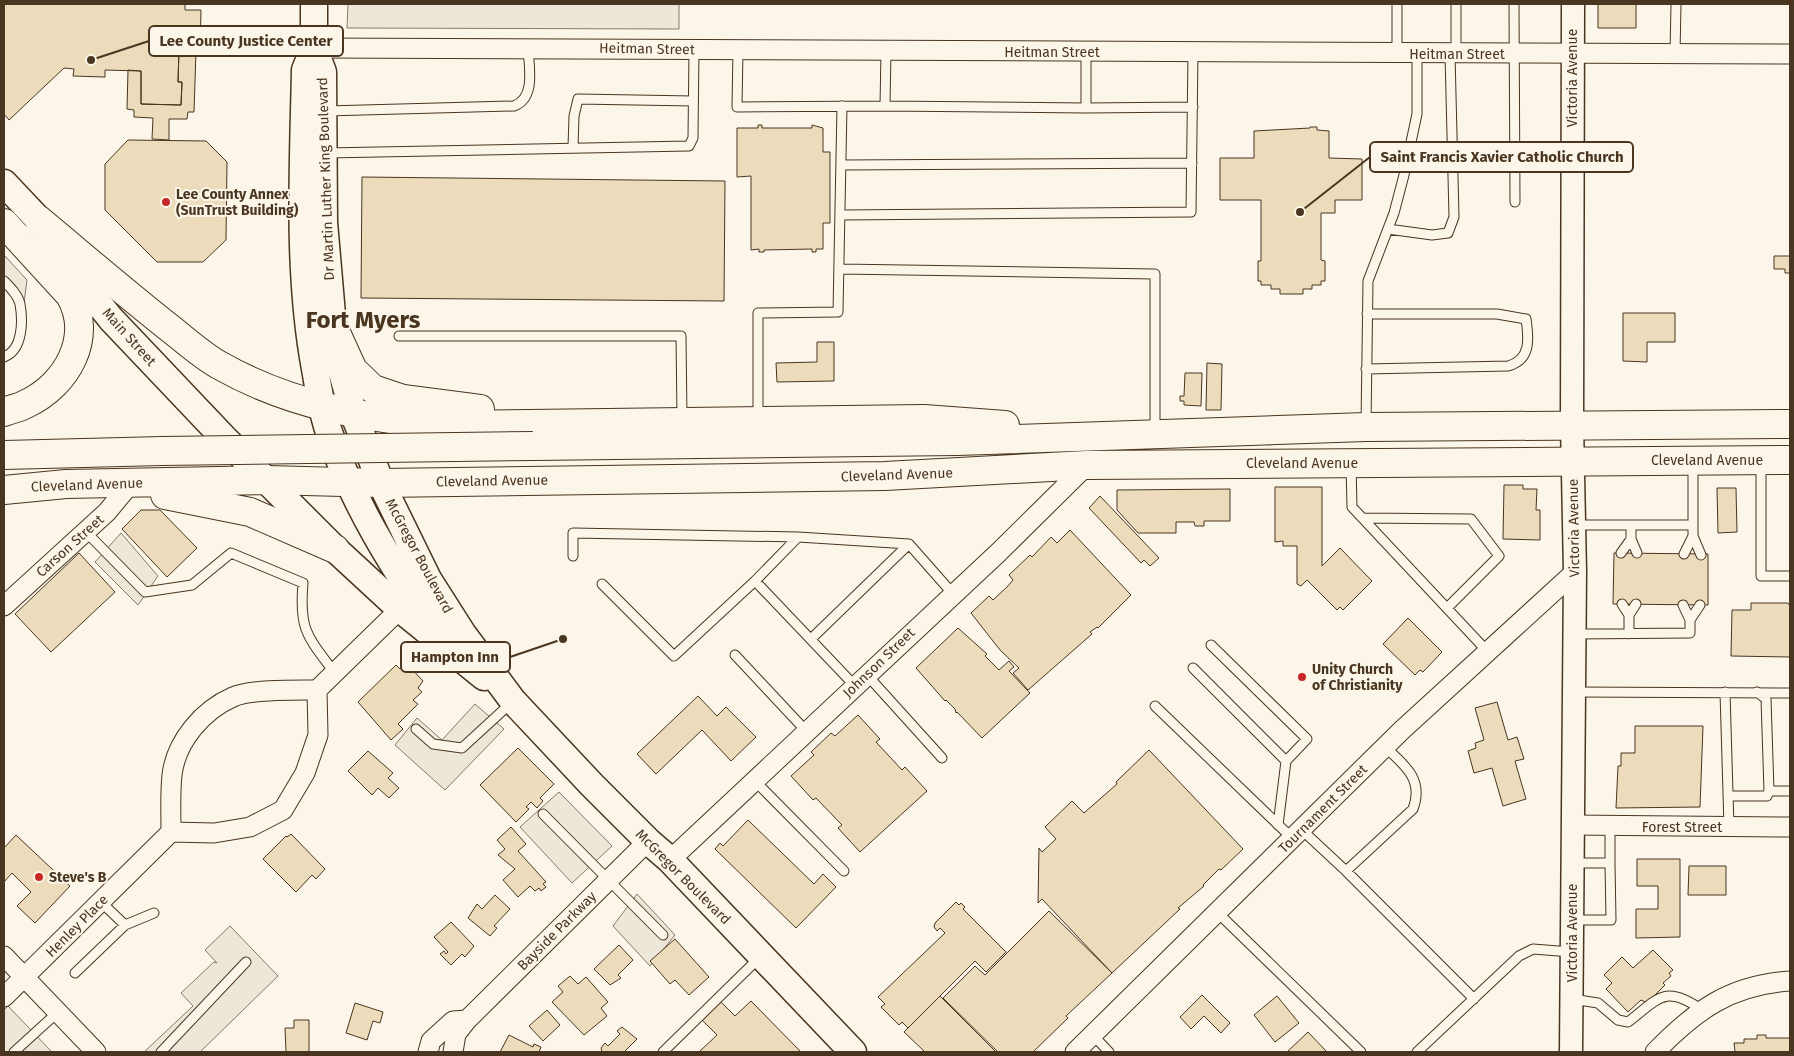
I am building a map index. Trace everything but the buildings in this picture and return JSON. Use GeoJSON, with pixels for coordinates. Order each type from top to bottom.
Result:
{"type":"FeatureCollection","features":[{"type":"Feature","properties":{"kind":"main road","name":"Dr Martin Luther King Boulevard"},"geometry":{"type":"LineString","coordinates":[[314,4],[314,48],[323,72],[324,222],[333,326],[339,362],[354,414],[381,483]]}},
{"type":"Feature","properties":{"kind":"main road","name":"Dr Martin Luther King Boulevard"},"geometry":{"type":"LineString","coordinates":[[314,48],[304,70],[306,306],[322,405],[330,435],[349,483]]}},
{"type":"Feature","properties":{"kind":"main road","name":"Main Street"},"geometry":{"type":"LineString","coordinates":[[4,182],[39,220],[67,264],[111,318],[267,480]]}},
{"type":"Feature","properties":{"kind":"main road"},"geometry":{"type":"LineString","coordinates":[[39,220],[146,310],[217,364],[271,391],[299,409],[381,483]]}},
{"type":"Feature","properties":{"kind":"main road"},"geometry":{"type":"LineString","coordinates":[[4,223],[70,295],[76,305],[80,321],[76,349],[57,382],[26,404],[4,412]]}},
{"type":"Feature","properties":{"kind":"main road"},"geometry":{"type":"LineString","coordinates":[[111,318],[146,334],[276,467],[300,482]]}},
{"type":"Feature","properties":{"kind":"main road"},"geometry":{"type":"LineString","coordinates":[[333,326],[353,370],[373,389],[403,399],[488,410],[587,412],[644,421]]}},
{"type":"Feature","properties":{"kind":"main road"},"geometry":{"type":"LineString","coordinates":[[271,391],[354,414],[402,422],[452,424],[924,419],[971,421],[1106,435]]}},
{"type":"Feature","properties":{"kind":"main road"},"geometry":{"type":"LineString","coordinates":[[4,454],[887,442],[1366,427],[1572,424],[1790,424]]}},
{"type":"Feature","properties":{"kind":"main road","name":"Cleveland Avenue"},"geometry":{"type":"LineString","coordinates":[[4,490],[66,484],[131,482],[267,480],[381,483],[885,476],[1087,465],[1790,460]]}},
{"type":"Feature","properties":{"kind":"main road","name":"McGregor Boulevard"},"geometry":{"type":"LineString","coordinates":[[267,480],[335,549],[400,609],[513,701],[648,841],[670,860],[853,1052]]}},
{"type":"Feature","properties":{"kind":"main road"},"geometry":{"type":"LineString","coordinates":[[131,482],[148,491],[250,512],[335,549]]}},
{"type":"Feature","properties":{"kind":"main road","name":"McGregor Boulevard"},"geometry":{"type":"LineString","coordinates":[[349,483],[392,564],[451,651]]}},
{"type":"Feature","properties":{"kind":"main road","name":"McGregor Boulevard"},"geometry":{"type":"LineString","coordinates":[[381,483],[433,588],[463,634],[513,701]]}},
{"type":"Feature","properties":{"kind":"street","name":"Victoria Avenue"},"geometry":{"type":"LineString","coordinates":[[1571,1052],[1575,572],[1572,424],[1573,4]]}},
{"type":"Feature","properties":{"kind":"street","name":"Heitman Street"},"geometry":{"type":"LineString","coordinates":[[314,48],[1572,55],[1790,54]]}},
{"type":"Feature","properties":{"kind":"street","name":"Johnson Street"},"geometry":{"type":"LineString","coordinates":[[670,860],[808,733],[1087,465]]}},
{"type":"Feature","properties":{"kind":"street","name":"Carson Street"},"geometry":{"type":"LineString","coordinates":[[4,606],[107,512],[131,482]]}},
{"type":"Feature","properties":{"kind":"street","name":"Tournament Street"},"geometry":{"type":"LineString","coordinates":[[1076,1052],[1218,914],[1385,747],[1575,572]]}},
{"type":"Feature","properties":{"kind":"street"},"geometry":{"type":"LineString","coordinates":[[316,690],[318,735],[305,773],[284,810],[250,826],[214,833],[171,832],[172,773],[186,737],[204,715],[234,697],[274,691],[316,690],[400,609]]}},
{"type":"Feature","properties":{"kind":"street","name":"Forest Street"},"geometry":{"type":"LineString","coordinates":[[1573,825],[1610,827],[1790,827]]}},
{"type":"Feature","properties":{"kind":"street","name":"Henley Place"},"geometry":{"type":"LineString","coordinates":[[4,997],[26,978],[171,832]]}},
{"type":"Feature","properties":{"kind":"street","name":"Bayside Parkway"},"geometry":{"type":"LineString","coordinates":[[454,1052],[456,1034],[467,1020],[648,841]]}},
{"type":"Feature","properties":{"kind":"street"},"geometry":{"type":"LineString","coordinates":[[4,956],[96,1052]]}},
{"type":"Feature","properties":{"kind":"street"},"geometry":{"type":"LineString","coordinates":[[1655,1052],[1702,1010],[1728,995],[1763,983],[1790,981]]}},
{"type":"Feature","properties":{"kind":"street","name":"Bayside Parkway"},"geometry":{"type":"LineString","coordinates":[[428,1052],[431,1041],[453,1021],[467,1020]]}},
{"type":"Feature","properties":{"kind":"lane"},"geometry":{"type":"LineString","coordinates":[[1397,54],[1398,4]]}},
{"type":"Feature","properties":{"kind":"lane"},"geometry":{"type":"LineString","coordinates":[[1388,229],[1432,234],[1448,233],[1454,217],[1453,54],[1456,4]]}},
{"type":"Feature","properties":{"kind":"lane"},"geometry":{"type":"LineString","coordinates":[[1514,4],[1516,72],[1515,202]]}},
{"type":"Feature","properties":{"kind":"lane"},"geometry":{"type":"LineString","coordinates":[[1675,54],[1676,4]]}},
{"type":"Feature","properties":{"kind":"lane"},"geometry":{"type":"LineString","coordinates":[[324,112],[514,106],[521,104],[530,90],[528,48]]}},
{"type":"Feature","properties":{"kind":"lane"},"geometry":{"type":"LineString","coordinates":[[323,153],[689,146],[693,138],[694,50]]}},
{"type":"Feature","properties":{"kind":"lane"},"geometry":{"type":"LineString","coordinates":[[738,50],[737,107],[1193,107]]}},
{"type":"Feature","properties":{"kind":"lane"},"geometry":{"type":"LineString","coordinates":[[885,106],[886,51]]}},
{"type":"Feature","properties":{"kind":"lane"},"geometry":{"type":"LineString","coordinates":[[1086,52],[1086,108]]}},
{"type":"Feature","properties":{"kind":"lane"},"geometry":{"type":"LineString","coordinates":[[841,215],[1191,212],[1194,52]]}},
{"type":"Feature","properties":{"kind":"lane"},"geometry":{"type":"LineString","coordinates":[[1366,427],[1368,282],[1388,229],[1404,175],[1417,114],[1417,54]]}},
{"type":"Feature","properties":{"kind":"lane"},"geometry":{"type":"LineString","coordinates":[[573,148],[574,116],[578,100],[693,101]]}},
{"type":"Feature","properties":{"kind":"lane"},"geometry":{"type":"LineString","coordinates":[[758,420],[758,313],[838,312],[842,106]]}},
{"type":"Feature","properties":{"kind":"lane"},"geometry":{"type":"LineString","coordinates":[[842,165],[1192,163]]}},
{"type":"Feature","properties":{"kind":"lane"},"geometry":{"type":"LineString","coordinates":[[840,269],[1155,274],[1155,435]]}},
{"type":"Feature","properties":{"kind":"lane"},"geometry":{"type":"LineString","coordinates":[[4,281],[20,303],[20,334],[19,343],[15,349],[4,356]]}},
{"type":"Feature","properties":{"kind":"lane"},"geometry":{"type":"LineString","coordinates":[[1366,370],[1508,366],[1516,364],[1524,358],[1529,340],[1526,319],[1497,314],[1367,314]]}},
{"type":"Feature","properties":{"kind":"lane"},"geometry":{"type":"LineString","coordinates":[[399,336],[681,336],[682,421]]}},
{"type":"Feature","properties":{"kind":"lane"},"geometry":{"type":"LineString","coordinates":[[1693,460],[1693,536],[1701,555]]}},
{"type":"Feature","properties":{"kind":"lane"},"geometry":{"type":"LineString","coordinates":[[1761,460],[1761,576],[1790,576]]}},
{"type":"Feature","properties":{"kind":"lane"},"geometry":{"type":"LineString","coordinates":[[1351,463],[1352,507],[1487,652]]}},
{"type":"Feature","properties":{"kind":"lane"},"geometry":{"type":"LineString","coordinates":[[1363,518],[1470,519],[1499,556],[1446,608]]}},
{"type":"Feature","properties":{"kind":"lane"},"geometry":{"type":"LineString","coordinates":[[1574,525],[1693,525]]}},
{"type":"Feature","properties":{"kind":"lane"},"geometry":{"type":"LineString","coordinates":[[1631,525],[1631,539],[1637,554]]}},
{"type":"Feature","properties":{"kind":"lane"},"geometry":{"type":"LineString","coordinates":[[86,532],[145,592],[192,585],[231,553],[303,583],[300,612],[308,638],[334,672]]}},
{"type":"Feature","properties":{"kind":"lane"},"geometry":{"type":"LineString","coordinates":[[573,556],[574,533],[798,537],[909,544],[953,594]]}},
{"type":"Feature","properties":{"kind":"lane"},"geometry":{"type":"LineString","coordinates":[[1684,554],[1693,536]]}},
{"type":"Feature","properties":{"kind":"lane"},"geometry":{"type":"LineString","coordinates":[[602,584],[674,656],[755,581],[798,537]]}},
{"type":"Feature","properties":{"kind":"lane"},"geometry":{"type":"LineString","coordinates":[[1621,553],[1631,539]]}},
{"type":"Feature","properties":{"kind":"lane"},"geometry":{"type":"LineString","coordinates":[[811,639],[909,544]]}},
{"type":"Feature","properties":{"kind":"lane"},"geometry":{"type":"LineString","coordinates":[[755,581],[811,639],[861,681],[942,758]]}},
{"type":"Feature","properties":{"kind":"lane"},"geometry":{"type":"LineString","coordinates":[[1622,604],[1629,615],[1629,634]]}},
{"type":"Feature","properties":{"kind":"lane"},"geometry":{"type":"LineString","coordinates":[[1629,615],[1636,604]]}},
{"type":"Feature","properties":{"kind":"lane"},"geometry":{"type":"LineString","coordinates":[[1574,634],[1690,633],[1690,620],[1684,605]]}},
{"type":"Feature","properties":{"kind":"lane"},"geometry":{"type":"LineString","coordinates":[[1690,620],[1700,605]]}},
{"type":"Feature","properties":{"kind":"lane"},"geometry":{"type":"LineString","coordinates":[[1211,645],[1307,740],[1286,761],[1278,825]]}},
{"type":"Feature","properties":{"kind":"lane"},"geometry":{"type":"LineString","coordinates":[[735,656],[808,733]]}},
{"type":"Feature","properties":{"kind":"lane"},"geometry":{"type":"LineString","coordinates":[[1193,668],[1286,761]]}},
{"type":"Feature","properties":{"kind":"lane"},"geometry":{"type":"LineString","coordinates":[[1574,692],[1790,693]]}},
{"type":"Feature","properties":{"kind":"lane"},"geometry":{"type":"LineString","coordinates":[[1725,692],[1729,827]]}},
{"type":"Feature","properties":{"kind":"lane"},"geometry":{"type":"LineString","coordinates":[[1728,796],[1766,796],[1769,791],[1766,699],[1757,692]]}},
{"type":"Feature","properties":{"kind":"lane"},"geometry":{"type":"LineString","coordinates":[[416,729],[433,744],[462,748],[513,701]]}},
{"type":"Feature","properties":{"kind":"lane"},"geometry":{"type":"LineString","coordinates":[[1155,706],[1278,825],[1297,835],[1346,871],[1474,999]]}},
{"type":"Feature","properties":{"kind":"lane"},"geometry":{"type":"LineString","coordinates":[[1346,871],[1413,809],[1417,800],[1418,789],[1412,775],[1385,747]]}},
{"type":"Feature","properties":{"kind":"lane"},"geometry":{"type":"LineString","coordinates":[[756,782],[844,872]]}},
{"type":"Feature","properties":{"kind":"lane"},"geometry":{"type":"LineString","coordinates":[[1769,791],[1790,791]]}},
{"type":"Feature","properties":{"kind":"lane"},"geometry":{"type":"LineString","coordinates":[[543,814],[663,935]]}},
{"type":"Feature","properties":{"kind":"lane"},"geometry":{"type":"LineString","coordinates":[[1572,920],[1610,920],[1610,827]]}},
{"type":"Feature","properties":{"kind":"lane"},"geometry":{"type":"LineString","coordinates":[[1572,863],[1610,862]]}},
{"type":"Feature","properties":{"kind":"lane"},"geometry":{"type":"LineString","coordinates":[[102,902],[124,925]]}},
{"type":"Feature","properties":{"kind":"lane"},"geometry":{"type":"LineString","coordinates":[[75,973],[124,925],[154,913]]}},
{"type":"Feature","properties":{"kind":"lane"},"geometry":{"type":"LineString","coordinates":[[1218,914],[1361,1052]]}},
{"type":"Feature","properties":{"kind":"lane"},"geometry":{"type":"LineString","coordinates":[[1417,1052],[1519,956],[1533,949],[1572,952]]}},
{"type":"Feature","properties":{"kind":"lane"},"geometry":{"type":"LineString","coordinates":[[663,1052],[760,956]]}},
{"type":"Feature","properties":{"kind":"lane"},"geometry":{"type":"LineString","coordinates":[[161,1052],[246,962]]}},
{"type":"Feature","properties":{"kind":"lane"},"geometry":{"type":"LineString","coordinates":[[1571,999],[1598,1003],[1618,1020],[1628,1022],[1659,998],[1671,994],[1686,998],[1702,1010]]}},
{"type":"Feature","properties":{"kind":"lane"},"geometry":{"type":"LineString","coordinates":[[14,1052],[58,1012]]}},
{"type":"Feature","properties":{"kind":"lane"},"geometry":{"type":"LineString","coordinates":[[1093,1036],[1109,1052]]}},
{"type":"Feature","properties":{"kind":"shaded area"},"geometry":{"type":"Polygon","coordinates":[[[348,4],[679,4],[679,29],[347,28],[348,4]]]}},
{"type":"Feature","properties":{"kind":"shaded area"},"geometry":{"type":"Polygon","coordinates":[[[4,255],[27,280],[24,303],[4,280],[4,255]]]}},
{"type":"Feature","properties":{"kind":"shaded area"},"geometry":{"type":"Polygon","coordinates":[[[121,533],[158,576],[138,605],[95,562],[121,533]]]}},
{"type":"Feature","properties":{"kind":"shaded area"},"geometry":{"type":"Polygon","coordinates":[[[475,704],[504,729],[445,790],[395,745],[417,718],[442,740],[475,704]]]}},
{"type":"Feature","properties":{"kind":"shaded area"},"geometry":{"type":"Polygon","coordinates":[[[559,792],[612,846],[572,883],[520,827],[559,792]]]}},
{"type":"Feature","properties":{"kind":"shaded area"},"geometry":{"type":"Polygon","coordinates":[[[637,894],[675,935],[650,966],[613,926],[637,894]]]}},
{"type":"Feature","properties":{"kind":"shaded area"},"geometry":{"type":"Polygon","coordinates":[[[230,926],[278,976],[200,1052],[144,1052],[193,1006],[181,993],[214,962],[217,963],[205,950],[230,926]]]}},
{"type":"Feature","properties":{"kind":"shaded area"},"geometry":{"type":"Polygon","coordinates":[[[8,1006],[52,1052],[4,1052],[4,1010],[8,1006]]]}},
{"type":"Feature","properties":{"kind":"place","name":"Lee County Justice Center"},"geometry":{"type":"Point","coordinates":[91,60]}},
{"type":"Feature","properties":{"kind":"place","name":"Lee County Annex (SunTrust Building)"},"geometry":{"type":"Point","coordinates":[166,202]}},
{"type":"Feature","properties":{"kind":"place","name":"Saint Francis Xavier Catholic Church"},"geometry":{"type":"Point","coordinates":[1300,212]}},
{"type":"Feature","properties":{"kind":"place","name":"Hampton Inn"},"geometry":{"type":"Point","coordinates":[563,639]}},
{"type":"Feature","properties":{"kind":"place","name":"Unity Church of Christianity"},"geometry":{"type":"Point","coordinates":[1302,677]}},
{"type":"Feature","properties":{"kind":"place","name":"Steve's B"},"geometry":{"type":"Point","coordinates":[39,877]}},
{"type":"Feature","properties":{"kind":"district","name":"Fort Myers"},"geometry":{"type":"Point","coordinates":[363,320]}}]}
